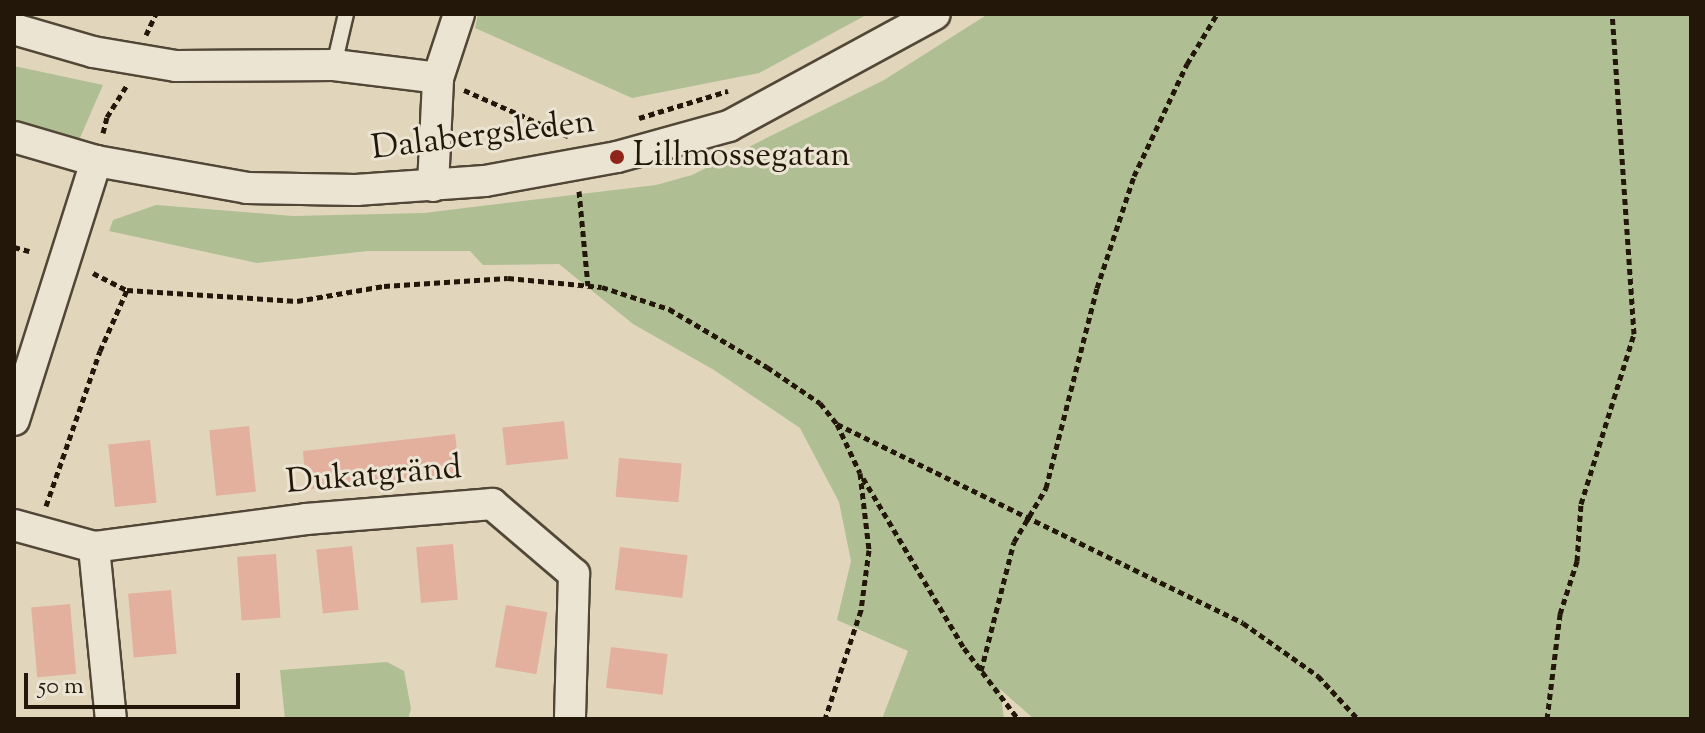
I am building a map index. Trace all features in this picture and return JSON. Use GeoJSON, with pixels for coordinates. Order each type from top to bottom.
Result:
{"type":"FeatureCollection","features":[{"type":"Feature","properties":{"kind":"street"},"geometry":{"type":"LineString","coordinates":[[433,186],[438,78],[459,14]]}},
{"type":"Feature","properties":{"kind":"street","name":"Dalabergsleden"},"geometry":{"type":"LineString","coordinates":[[14,137],[96,161],[247,188],[356,190],[433,186],[577,166],[704,135],[812,83],[935,14]]}},
{"type":"Feature","properties":{"kind":"street"},"geometry":{"type":"LineString","coordinates":[[14,29],[93,52],[176,66],[334,65],[438,78]]}},
{"type":"Feature","properties":{"kind":"street"},"geometry":{"type":"LineString","coordinates":[[14,420],[26,339],[96,161]]}},
{"type":"Feature","properties":{"kind":"street","name":"Dukatgränd"},"geometry":{"type":"LineString","coordinates":[[27,529],[94,547],[306,519],[492,504],[574,574],[570,719]]}},
{"type":"Feature","properties":{"kind":"street"},"geometry":{"type":"LineString","coordinates":[[94,547],[111,719]]}},
{"type":"Feature","properties":{"kind":"lane"},"geometry":{"type":"LineString","coordinates":[[334,65],[346,14]]}},
{"type":"Feature","properties":{"kind":"path"},"geometry":{"type":"LineString","coordinates":[[981,671],[1014,542],[1046,488],[1097,288],[1134,176],[1187,64],[1217,14]]}},
{"type":"Feature","properties":{"kind":"path"},"geometry":{"type":"LineString","coordinates":[[1547,719],[1560,614],[1577,561],[1581,504],[1634,334],[1612,14]]}},
{"type":"Feature","properties":{"kind":"path"},"geometry":{"type":"LineString","coordinates":[[438,78],[573,138]]}},
{"type":"Feature","properties":{"kind":"path"},"geometry":{"type":"LineString","coordinates":[[14,247],[29,251]]}},
{"type":"Feature","properties":{"kind":"path"},"geometry":{"type":"LineString","coordinates":[[93,273],[127,290],[297,301],[384,286],[508,278],[602,287],[669,309],[778,374],[820,403],[837,424],[860,473],[941,610],[981,671],[1018,719]]}},
{"type":"Feature","properties":{"kind":"path"},"geometry":{"type":"LineString","coordinates":[[27,529],[49,490],[100,351],[127,290]]}},
{"type":"Feature","properties":{"kind":"path"},"geometry":{"type":"LineString","coordinates":[[837,424],[1243,623],[1318,676],[1358,719]]}},
{"type":"Feature","properties":{"kind":"path"},"geometry":{"type":"LineString","coordinates":[[825,719],[861,610],[869,550],[860,473]]}},
{"type":"Feature","properties":{"kind":"green space"},"geometry":{"type":"Polygon","coordinates":[[[478,14],[868,14],[759,73],[632,98],[475,28],[478,14]]]}},
{"type":"Feature","properties":{"kind":"green space"},"geometry":{"type":"Polygon","coordinates":[[[988,14],[1691,14],[1691,719],[1034,719],[1000,689],[1004,719],[882,719],[908,651],[837,620],[851,561],[839,502],[800,428],[714,370],[633,324],[559,264],[483,265],[470,251],[368,251],[257,263],[109,231],[113,220],[156,205],[293,216],[424,213],[656,185],[692,175],[884,80],[988,14]]]}},
{"type":"Feature","properties":{"kind":"green space"},"geometry":{"type":"Polygon","coordinates":[[[14,66],[103,85],[79,140],[14,120],[14,66]]]}},
{"type":"Feature","properties":{"kind":"green space"},"geometry":{"type":"Polygon","coordinates":[[[387,662],[404,671],[411,709],[408,719],[285,719],[280,670],[387,662]]]}},
{"type":"Feature","properties":{"kind":"building"},"geometry":{"type":"Polygon","coordinates":[[[564,421],[568,459],[506,465],[502,427],[564,421]]]}},
{"type":"Feature","properties":{"kind":"building"},"geometry":{"type":"Polygon","coordinates":[[[249,426],[256,492],[216,496],[209,430],[249,426]]]}},
{"type":"Feature","properties":{"kind":"building"},"geometry":{"type":"Polygon","coordinates":[[[455,434],[460,476],[310,489],[308,477],[305,477],[303,451],[455,434]]]}},
{"type":"Feature","properties":{"kind":"building"},"geometry":{"type":"Polygon","coordinates":[[[150,440],[157,503],[115,507],[108,444],[150,440]]]}},
{"type":"Feature","properties":{"kind":"building"},"geometry":{"type":"Polygon","coordinates":[[[619,458],[682,463],[678,502],[616,497],[619,458]]]}},
{"type":"Feature","properties":{"kind":"building"},"geometry":{"type":"Polygon","coordinates":[[[453,544],[458,600],[421,603],[416,547],[453,544]]]}},
{"type":"Feature","properties":{"kind":"building"},"geometry":{"type":"Polygon","coordinates":[[[352,546],[359,610],[323,613],[316,550],[352,546]]]}},
{"type":"Feature","properties":{"kind":"building"},"geometry":{"type":"Polygon","coordinates":[[[620,547],[687,555],[682,598],[615,590],[620,547]]]}},
{"type":"Feature","properties":{"kind":"building"},"geometry":{"type":"Polygon","coordinates":[[[276,554],[280,618],[242,621],[237,557],[276,554]]]}},
{"type":"Feature","properties":{"kind":"building"},"geometry":{"type":"Polygon","coordinates":[[[171,590],[177,654],[134,658],[128,594],[171,590]]]}},
{"type":"Feature","properties":{"kind":"building"},"geometry":{"type":"Polygon","coordinates":[[[70,604],[76,674],[37,677],[31,607],[70,604]]]}},
{"type":"Feature","properties":{"kind":"building"},"geometry":{"type":"Polygon","coordinates":[[[506,605],[547,612],[536,674],[495,667],[506,605]]]}},
{"type":"Feature","properties":{"kind":"building"},"geometry":{"type":"Polygon","coordinates":[[[611,647],[668,654],[663,695],[606,688],[611,647]]]}},
{"type":"Feature","properties":{"kind":"place","name":"Lillmossegatan"},"geometry":{"type":"Point","coordinates":[617,157]}}]}
